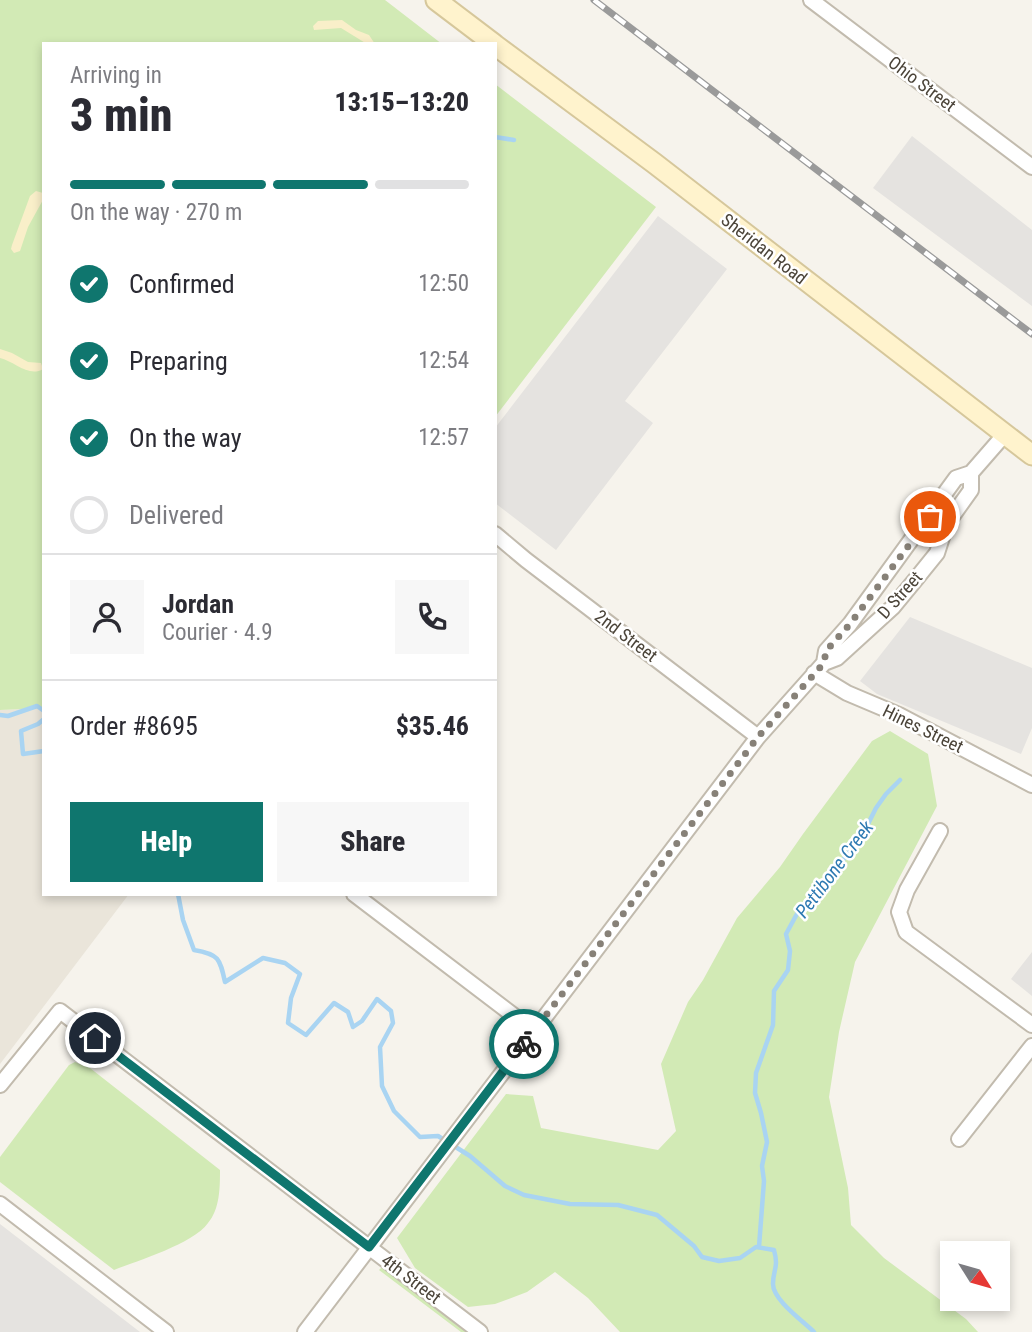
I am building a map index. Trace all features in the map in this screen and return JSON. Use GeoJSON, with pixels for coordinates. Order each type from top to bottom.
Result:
{"type":"FeatureCollection","features":[{"type":"Feature","properties":{"kind":"main road","name":"Sheridan Road"},"geometry":{"type":"LineString","coordinates":[[436,0],[492,42]]}},
{"type":"Feature","properties":{"kind":"main road","name":"Sheridan Road"},"geometry":{"type":"LineString","coordinates":[[497,45],[654,163],[1032,455]]}},
{"type":"Feature","properties":{"kind":"street","name":"Ohio Street"},"geometry":{"type":"LineString","coordinates":[[811,0],[1032,167]]}},
{"type":"Feature","properties":{"kind":"street","name":"D Street"},"geometry":{"type":"LineString","coordinates":[[305,1332],[758,737],[819,668],[826,651],[850,624],[956,478],[971,473],[1004,434]]}},
{"type":"Feature","properties":{"kind":"street","name":"D Street"},"geometry":{"type":"LineString","coordinates":[[819,668],[837,658],[892,607],[937,553],[950,517],[971,490],[971,473]]}},
{"type":"Feature","properties":{"kind":"street","name":"2nd Street"},"geometry":{"type":"LineString","coordinates":[[497,536],[758,737]]}},
{"type":"Feature","properties":{"kind":"street","name":"Hines Street"},"geometry":{"type":"LineString","coordinates":[[819,668],[847,693],[899,715],[1032,785]]}},
{"type":"Feature","properties":{"kind":"street"},"geometry":{"type":"LineString","coordinates":[[940,831],[907,890],[899,912],[906,932],[1032,1025]]}},
{"type":"Feature","properties":{"kind":"street"},"geometry":{"type":"LineString","coordinates":[[357,896],[534,1031]]}},
{"type":"Feature","properties":{"kind":"street","name":"4th Street"},"geometry":{"type":"LineString","coordinates":[[0,1085],[60,1011],[480,1332]]}},
{"type":"Feature","properties":{"kind":"street"},"geometry":{"type":"LineString","coordinates":[[959,1139],[1032,1046]]}},
{"type":"Feature","properties":{"kind":"street"},"geometry":{"type":"LineString","coordinates":[[0,1204],[166,1332]]}},
{"type":"Feature","properties":{"kind":"shaded area"},"geometry":{"type":"Polygon","coordinates":[[[912,136],[1032,230],[1032,306],[873,188],[912,136]]]}},
{"type":"Feature","properties":{"kind":"shaded area"},"geometry":{"type":"Polygon","coordinates":[[[658,216],[727,269],[625,401],[653,423],[556,550],[497,505],[497,425],[658,216]]]}},
{"type":"Feature","properties":{"kind":"shaded area"},"geometry":{"type":"Polygon","coordinates":[[[910,617],[1032,668],[1032,728],[1021,754],[877,694],[860,681],[910,617]]]}},
{"type":"Feature","properties":{"kind":"shaded area"},"geometry":{"type":"Polygon","coordinates":[[[42,708],[42,896],[127,896],[0,1064],[0,710],[42,708]]]}},
{"type":"Feature","properties":{"kind":"shaded area"},"geometry":{"type":"Polygon","coordinates":[[[1032,952],[1032,996],[1011,979],[1032,952]]]}},
{"type":"Feature","properties":{"kind":"shaded area"},"geometry":{"type":"Polygon","coordinates":[[[0,1224],[140,1332],[0,1332],[0,1224]]]}},
{"type":"Feature","properties":{"kind":"green space"},"geometry":{"type":"Polygon","coordinates":[[[0,0],[385,0],[439,42],[42,42],[42,708],[0,710],[0,0]]]}},
{"type":"Feature","properties":{"kind":"green space"},"geometry":{"type":"Polygon","coordinates":[[[497,86],[656,207],[497,414],[497,86]]]}},
{"type":"Feature","properties":{"kind":"green space"},"geometry":{"type":"Polygon","coordinates":[[[890,731],[928,754],[937,806],[855,962],[839,1032],[829,1097],[848,1188],[851,1225],[884,1258],[940,1300],[940,1311],[955,1311],[978,1332],[620,1332],[588,1298],[555,1272],[527,1292],[495,1304],[468,1307],[415,1268],[397,1238],[506,1094],[533,1096],[541,1128],[658,1150],[676,1131],[661,1064],[688,1002],[737,918],[780,867],[872,741],[890,731]]]}},
{"type":"Feature","properties":{"kind":"green space"},"geometry":{"type":"Polygon","coordinates":[[[75,1062],[90,1068],[220,1170],[217,1205],[201,1231],[165,1251],[114,1270],[0,1182],[0,1157],[69,1065],[75,1062]]]}},
{"type":"Feature","properties":{"kind":"green space"},"geometry":{"type":"Polygon","coordinates":[[[382,1267],[471,1332],[461,1332],[379,1270],[382,1267]]]}},
{"type":"Feature","properties":{"kind":"sand"},"geometry":{"type":"Polygon","coordinates":[[[342,20],[369,35],[374,42],[364,42],[341,28],[314,30],[313,26],[318,21],[342,20]]]}},
{"type":"Feature","properties":{"kind":"sand"},"geometry":{"type":"Polygon","coordinates":[[[36,191],[42,193],[42,202],[28,227],[20,251],[14,253],[12,245],[30,196],[36,191]]]}},
{"type":"Feature","properties":{"kind":"sand"},"geometry":{"type":"Polygon","coordinates":[[[0,349],[28,362],[41,363],[42,369],[32,372],[0,358],[0,349]]]}},
{"type":"Feature","properties":{"kind":"waterway","name":"Pettibone Creek"},"geometry":{"type":"LineString","coordinates":[[497,137],[514,140]]}},
{"type":"Feature","properties":{"kind":"waterway","name":"Pettibone Creek"},"geometry":{"type":"LineString","coordinates":[[0,715],[8,716],[37,706],[42,710]]}},
{"type":"Feature","properties":{"kind":"waterway","name":"Pettibone Creek"},"geometry":{"type":"LineString","coordinates":[[42,721],[21,731],[23,754],[42,751]]}},
{"type":"Feature","properties":{"kind":"waterway","name":"Pettibone Creek"},"geometry":{"type":"LineString","coordinates":[[759,1247],[764,1181],[762,1166],[767,1142],[755,1093],[756,1073],[773,1025],[774,991],[788,970],[790,951],[786,934],[798,912],[811,902],[833,874],[866,828],[876,808],[900,780]]}},
{"type":"Feature","properties":{"kind":"waterway","name":"Pettibone Creek"},"geometry":{"type":"LineString","coordinates":[[178,896],[183,920],[194,950],[209,953],[217,959],[225,982],[263,958],[285,963],[300,974],[291,998],[288,1023],[306,1035],[334,1003],[348,1012],[353,1027],[362,1021],[377,999],[391,1011],[393,1023],[380,1047],[382,1086],[394,1111],[420,1137],[438,1136],[470,1156],[505,1186],[524,1195],[570,1204],[618,1205],[657,1215],[694,1246],[702,1257],[719,1261],[740,1258],[756,1247],[774,1250],[774,1290],[783,1303],[814,1332]]}},
{"type":"Feature","properties":{"kind":"railway"},"geometry":{"type":"LineString","coordinates":[[594,0],[1032,334]]}},
{"type":"Feature","properties":{"kind":"way so far"},"geometry":{"type":"LineString","coordinates":[[524,1044],[758,737],[824,663],[826,651],[850,624],[930,517]]}},
{"type":"Feature","properties":{"kind":"route"},"geometry":{"type":"LineString","coordinates":[[95,1038],[369,1247],[524,1044]]}}]}
